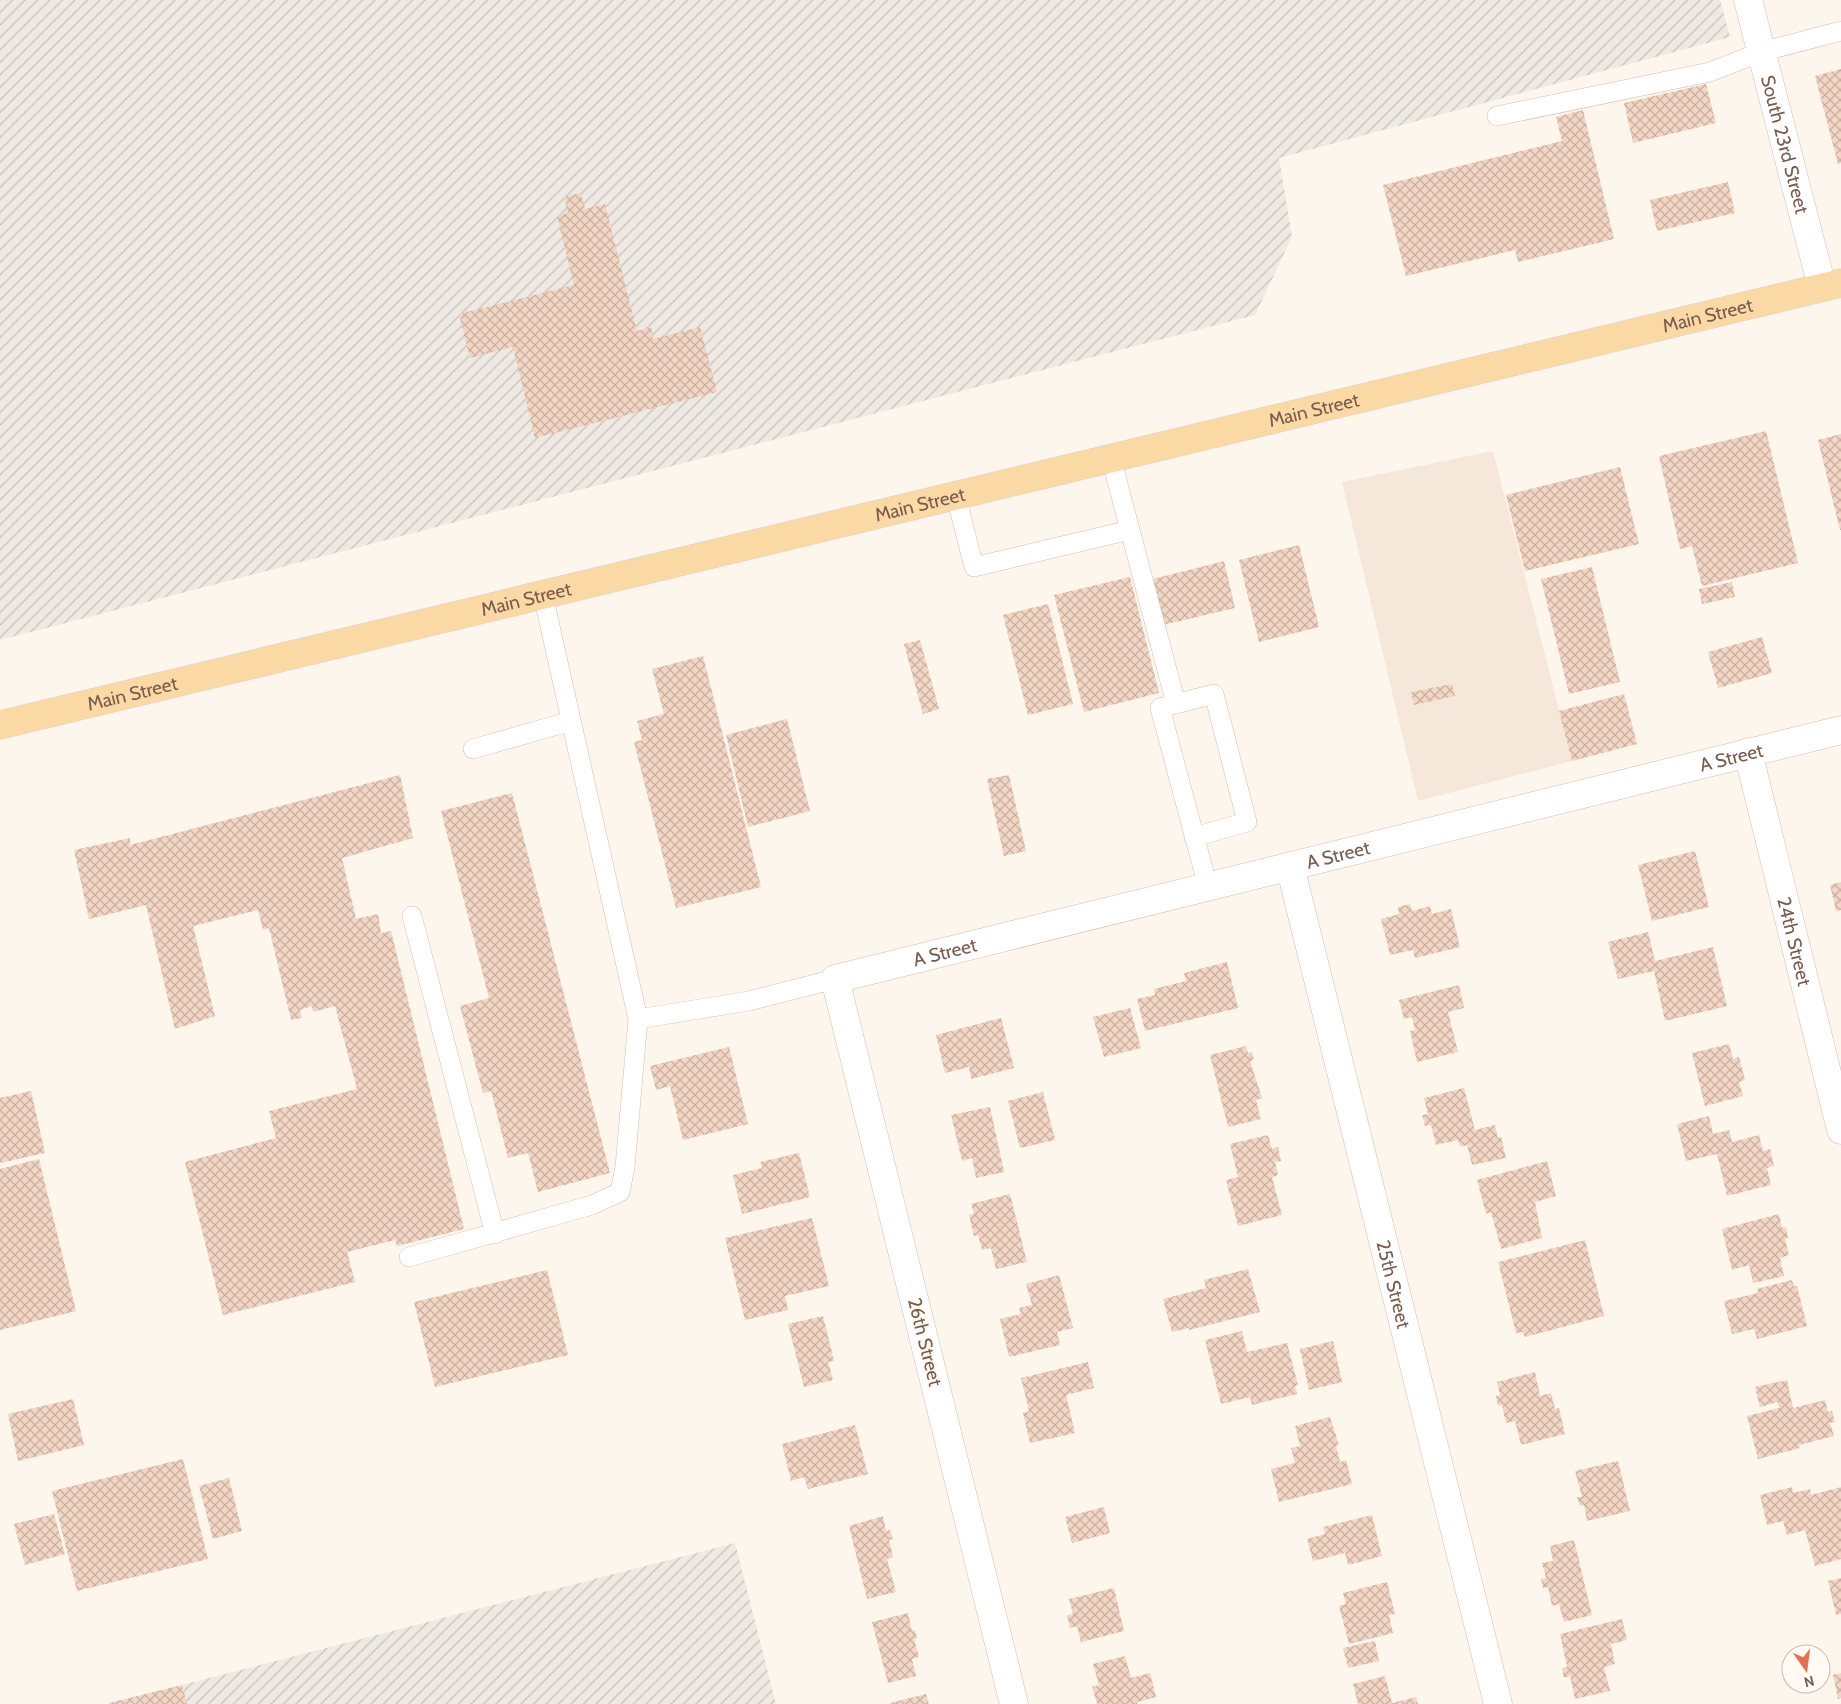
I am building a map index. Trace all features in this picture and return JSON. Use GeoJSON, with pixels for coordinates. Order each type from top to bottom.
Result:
{"type":"FeatureCollection","features":[{"type":"Feature","properties":{"kind":"main road","name":"Main Street"},"geometry":{"type":"LineString","coordinates":[[0,725],[1831,285]]}},
{"type":"Feature","properties":{"kind":"street","name":"South 23rd Street"},"geometry":{"type":"LineString","coordinates":[[1748,0],[1761,52],[1831,285]]}},
{"type":"Feature","properties":{"kind":"street","name":"A Street"},"geometry":{"type":"LineString","coordinates":[[835,979],[1841,730]]}},
{"type":"Feature","properties":{"kind":"street","name":"24th Street"},"geometry":{"type":"LineString","coordinates":[[1748,752],[1841,1130]]}},
{"type":"Feature","properties":{"kind":"street","name":"25th Street"},"geometry":{"type":"LineString","coordinates":[[1290,866],[1498,1704]]}},
{"type":"Feature","properties":{"kind":"street","name":"26th Street"},"geometry":{"type":"LineString","coordinates":[[835,979],[1014,1704]]}},
{"type":"Feature","properties":{"kind":"lane"},"geometry":{"type":"LineString","coordinates":[[1497,116],[1710,72],[1761,52],[1841,32]]}},
{"type":"Feature","properties":{"kind":"lane"},"geometry":{"type":"LineString","coordinates":[[1112,458],[1176,704]]}},
{"type":"Feature","properties":{"kind":"lane"},"geometry":{"type":"LineString","coordinates":[[956,496],[974,567],[1130,530]]}},
{"type":"Feature","properties":{"kind":"lane"},"geometry":{"type":"LineString","coordinates":[[409,1256],[495,1234],[592,1205],[620,1192],[625,1167],[638,1019],[542,595]]}},
{"type":"Feature","properties":{"kind":"lane"},"geometry":{"type":"LineString","coordinates":[[1194,837],[1247,822],[1214,694],[1160,708],[1194,837],[1208,887]]}},
{"type":"Feature","properties":{"kind":"lane"},"geometry":{"type":"LineString","coordinates":[[473,749],[571,721]]}},
{"type":"Feature","properties":{"kind":"lane"},"geometry":{"type":"LineString","coordinates":[[412,916],[495,1234]]}},
{"type":"Feature","properties":{"kind":"lane"},"geometry":{"type":"LineString","coordinates":[[638,1019],[749,1001],[835,979]]}},
{"type":"Feature","properties":{"kind":"shaded area"},"geometry":{"type":"Polygon","coordinates":[[[0,0],[1720,0],[1730,37],[1279,158],[1292,237],[1255,315],[0,640],[0,0]]]}},
{"type":"Feature","properties":{"kind":"shaded area"},"geometry":{"type":"Polygon","coordinates":[[[1493,451],[1572,761],[1418,801],[1342,482],[1493,451]]]}},
{"type":"Feature","properties":{"kind":"shaded area"},"geometry":{"type":"Polygon","coordinates":[[[735,1543],[776,1704],[187,1704],[182,1685],[735,1543]]]}},
{"type":"Feature","properties":{"kind":"building"},"geometry":{"type":"Polygon","coordinates":[[[1841,69],[1841,163],[1838,164],[1815,76],[1841,69]]]}},
{"type":"Feature","properties":{"kind":"building"},"geometry":{"type":"Polygon","coordinates":[[[1706,84],[1716,123],[1633,143],[1624,103],[1706,84]]]}},
{"type":"Feature","properties":{"kind":"building"},"geometry":{"type":"Polygon","coordinates":[[[1583,110],[1614,239],[1518,262],[1515,250],[1406,276],[1383,185],[1562,141],[1556,117],[1583,110]]]}},
{"type":"Feature","properties":{"kind":"building"},"geometry":{"type":"Polygon","coordinates":[[[1728,182],[1735,213],[1657,231],[1650,200],[1728,182]]]}},
{"type":"Feature","properties":{"kind":"building"},"geometry":{"type":"Polygon","coordinates":[[[581,193],[585,209],[605,204],[637,331],[651,327],[653,339],[700,327],[717,392],[535,438],[513,347],[470,358],[459,314],[574,285],[557,216],[568,213],[564,197],[581,193]]]}},
{"type":"Feature","properties":{"kind":"building"},"geometry":{"type":"Polygon","coordinates":[[[1766,431],[1798,563],[1702,586],[1692,546],[1680,549],[1659,456],[1766,431]]]}},
{"type":"Feature","properties":{"kind":"building"},"geometry":{"type":"Polygon","coordinates":[[[1841,434],[1841,530],[1840,530],[1818,440],[1841,434]]]}},
{"type":"Feature","properties":{"kind":"building"},"geometry":{"type":"Polygon","coordinates":[[[1620,467],[1639,544],[1525,571],[1506,495],[1620,467]]]}},
{"type":"Feature","properties":{"kind":"building"},"geometry":{"type":"Polygon","coordinates":[[[1299,545],[1319,627],[1259,642],[1239,560],[1299,545]]]}},
{"type":"Feature","properties":{"kind":"building"},"geometry":{"type":"Polygon","coordinates":[[[1224,561],[1235,608],[1163,625],[1153,579],[1224,561]]]}},
{"type":"Feature","properties":{"kind":"building"},"geometry":{"type":"Polygon","coordinates":[[[1592,567],[1620,682],[1569,694],[1541,579],[1592,567]]]}},
{"type":"Feature","properties":{"kind":"building"},"geometry":{"type":"Polygon","coordinates":[[[1130,577],[1159,693],[1084,712],[1054,595],[1130,577]]]}},
{"type":"Feature","properties":{"kind":"building"},"geometry":{"type":"Polygon","coordinates":[[[1732,582],[1735,597],[1702,604],[1699,589],[1732,582]]]}},
{"type":"Feature","properties":{"kind":"building"},"geometry":{"type":"Polygon","coordinates":[[[1048,604],[1073,704],[1028,715],[1003,615],[1048,604]]]}},
{"type":"Feature","properties":{"kind":"building"},"geometry":{"type":"Polygon","coordinates":[[[1762,637],[1772,673],[1718,688],[1708,652],[1762,637]]]}},
{"type":"Feature","properties":{"kind":"building"},"geometry":{"type":"Polygon","coordinates":[[[920,640],[939,709],[923,714],[904,644],[920,640]]]}},
{"type":"Feature","properties":{"kind":"building"},"geometry":{"type":"Polygon","coordinates":[[[703,656],[761,887],[676,908],[634,742],[642,740],[637,721],[664,714],[652,669],[703,656]]]}},
{"type":"Feature","properties":{"kind":"building"},"geometry":{"type":"Polygon","coordinates":[[[1452,684],[1455,696],[1414,705],[1411,692],[1452,684]]]}},
{"type":"Feature","properties":{"kind":"building"},"geometry":{"type":"Polygon","coordinates":[[[1624,694],[1637,744],[1572,761],[1559,711],[1624,694]]]}},
{"type":"Feature","properties":{"kind":"building"},"geometry":{"type":"Polygon","coordinates":[[[787,719],[810,811],[748,827],[726,735],[787,719]]]}},
{"type":"Feature","properties":{"kind":"building"},"geometry":{"type":"Polygon","coordinates":[[[400,775],[413,838],[342,858],[356,919],[378,914],[381,933],[391,931],[464,1229],[397,1246],[395,1240],[347,1252],[355,1282],[223,1315],[185,1162],[276,1138],[269,1111],[357,1089],[335,1006],[313,1012],[312,1006],[300,1010],[302,1018],[291,1020],[269,928],[263,930],[258,910],[193,926],[215,1016],[175,1029],[146,905],[89,919],[74,850],[130,838],[130,845],[400,775]]]}},
{"type":"Feature","properties":{"kind":"building"},"geometry":{"type":"Polygon","coordinates":[[[1009,775],[1026,851],[1004,856],[987,779],[1009,775]]]}},
{"type":"Feature","properties":{"kind":"building"},"geometry":{"type":"Polygon","coordinates":[[[512,793],[610,1173],[538,1192],[528,1153],[508,1158],[491,1091],[483,1093],[460,1006],[489,998],[441,811],[512,793]]]}},
{"type":"Feature","properties":{"kind":"building"},"geometry":{"type":"Polygon","coordinates":[[[1695,851],[1709,907],[1652,921],[1638,865],[1695,851]]]}},
{"type":"Feature","properties":{"kind":"building"},"geometry":{"type":"Polygon","coordinates":[[[1841,882],[1841,910],[1836,911],[1830,885],[1841,882]]]}},
{"type":"Feature","properties":{"kind":"building"},"geometry":{"type":"Polygon","coordinates":[[[1410,904],[1412,911],[1430,906],[1432,914],[1451,909],[1460,947],[1415,958],[1413,950],[1390,955],[1381,919],[1399,914],[1398,907],[1410,904]]]}},
{"type":"Feature","properties":{"kind":"building"},"geometry":{"type":"Polygon","coordinates":[[[1648,932],[1655,961],[1713,947],[1727,1006],[1665,1021],[1654,971],[1618,979],[1608,942],[1648,932]]]}},
{"type":"Feature","properties":{"kind":"building"},"geometry":{"type":"Polygon","coordinates":[[[1227,962],[1238,1008],[1145,1031],[1137,999],[1155,995],[1154,989],[1186,981],[1184,973],[1227,962]]]}},
{"type":"Feature","properties":{"kind":"building"},"geometry":{"type":"Polygon","coordinates":[[[1459,985],[1464,1008],[1448,1012],[1458,1052],[1417,1062],[1410,1031],[1415,1030],[1412,1017],[1404,1019],[1399,1000],[1459,985]]]}},
{"type":"Feature","properties":{"kind":"building"},"geometry":{"type":"Polygon","coordinates":[[[1130,1008],[1141,1048],[1104,1057],[1093,1017],[1130,1008]]]}},
{"type":"Feature","properties":{"kind":"building"},"geometry":{"type":"Polygon","coordinates":[[[1001,1018],[1014,1068],[971,1079],[969,1067],[945,1073],[936,1035],[1001,1018]]]}},
{"type":"Feature","properties":{"kind":"building"},"geometry":{"type":"Polygon","coordinates":[[[1729,1044],[1733,1059],[1739,1057],[1745,1080],[1739,1082],[1743,1096],[1705,1106],[1692,1053],[1729,1044]]]}},
{"type":"Feature","properties":{"kind":"building"},"geometry":{"type":"Polygon","coordinates":[[[1246,1046],[1248,1053],[1252,1052],[1254,1060],[1250,1061],[1262,1098],[1256,1100],[1261,1119],[1228,1127],[1210,1055],[1246,1046]]]}},
{"type":"Feature","properties":{"kind":"building"},"geometry":{"type":"Polygon","coordinates":[[[729,1047],[748,1124],[683,1140],[670,1086],[656,1090],[650,1066],[729,1047]]]}},
{"type":"Feature","properties":{"kind":"building"},"geometry":{"type":"Polygon","coordinates":[[[1464,1088],[1475,1130],[1495,1125],[1498,1138],[1501,1137],[1506,1158],[1472,1165],[1467,1145],[1460,1147],[1458,1140],[1436,1145],[1431,1125],[1425,1126],[1422,1115],[1428,1114],[1424,1098],[1464,1088]]]}},
{"type":"Feature","properties":{"kind":"building"},"geometry":{"type":"Polygon","coordinates":[[[31,1091],[45,1153],[0,1163],[0,1098],[31,1091]]]}},
{"type":"Feature","properties":{"kind":"building"},"geometry":{"type":"Polygon","coordinates":[[[1043,1092],[1055,1140],[1020,1148],[1008,1101],[1043,1092]]]}},
{"type":"Feature","properties":{"kind":"building"},"geometry":{"type":"Polygon","coordinates":[[[990,1107],[1004,1172],[976,1178],[972,1158],[962,1161],[951,1115],[990,1107]]]}},
{"type":"Feature","properties":{"kind":"building"},"geometry":{"type":"Polygon","coordinates":[[[1709,1116],[1713,1134],[1729,1130],[1732,1142],[1759,1135],[1763,1151],[1770,1149],[1774,1166],[1767,1168],[1771,1185],[1727,1196],[1717,1154],[1686,1161],[1677,1124],[1709,1116]]]}},
{"type":"Feature","properties":{"kind":"building"},"geometry":{"type":"Polygon","coordinates":[[[1268,1135],[1272,1149],[1278,1147],[1281,1161],[1275,1162],[1278,1175],[1272,1177],[1282,1215],[1238,1226],[1226,1180],[1238,1177],[1230,1144],[1268,1135]]]}},
{"type":"Feature","properties":{"kind":"building"},"geometry":{"type":"Polygon","coordinates":[[[799,1153],[810,1197],[742,1214],[733,1175],[762,1168],[760,1162],[799,1153]]]}},
{"type":"Feature","properties":{"kind":"building"},"geometry":{"type":"Polygon","coordinates":[[[39,1159],[76,1311],[0,1330],[0,1169],[39,1159]]]}},
{"type":"Feature","properties":{"kind":"building"},"geometry":{"type":"Polygon","coordinates":[[[1547,1161],[1556,1196],[1535,1202],[1542,1238],[1501,1249],[1491,1212],[1486,1214],[1477,1180],[1547,1161]]]}},
{"type":"Feature","properties":{"kind":"building"},"geometry":{"type":"Polygon","coordinates":[[[1010,1194],[1027,1262],[996,1269],[991,1248],[982,1250],[978,1235],[974,1236],[969,1215],[974,1214],[971,1204],[1010,1194]]]}},
{"type":"Feature","properties":{"kind":"building"},"geometry":{"type":"Polygon","coordinates":[[[1779,1214],[1782,1228],[1786,1227],[1788,1238],[1785,1239],[1789,1255],[1780,1258],[1784,1276],[1753,1283],[1749,1265],[1732,1270],[1722,1229],[1779,1214]]]}},
{"type":"Feature","properties":{"kind":"building"},"geometry":{"type":"Polygon","coordinates":[[[812,1218],[829,1286],[785,1296],[788,1310],[745,1320],[725,1238],[812,1218]]]}},
{"type":"Feature","properties":{"kind":"building"},"geometry":{"type":"Polygon","coordinates":[[[1585,1240],[1604,1316],[1525,1337],[1523,1332],[1516,1333],[1498,1262],[1585,1240]]]}},
{"type":"Feature","properties":{"kind":"building"},"geometry":{"type":"Polygon","coordinates":[[[1248,1269],[1260,1312],[1189,1330],[1189,1328],[1172,1332],[1163,1299],[1206,1288],[1204,1280],[1248,1269]]]}},
{"type":"Feature","properties":{"kind":"building"},"geometry":{"type":"Polygon","coordinates":[[[547,1270],[568,1355],[435,1387],[414,1302],[547,1270]]]}},
{"type":"Feature","properties":{"kind":"building"},"geometry":{"type":"Polygon","coordinates":[[[1059,1275],[1073,1328],[1057,1332],[1060,1345],[1009,1357],[1000,1319],[1021,1314],[1019,1308],[1032,1305],[1026,1284],[1059,1275]]]}},
{"type":"Feature","properties":{"kind":"building"},"geometry":{"type":"Polygon","coordinates":[[[1792,1280],[1794,1286],[1797,1286],[1807,1326],[1757,1339],[1754,1329],[1732,1334],[1724,1301],[1758,1293],[1757,1289],[1792,1280]]]}},
{"type":"Feature","properties":{"kind":"building"},"geometry":{"type":"Polygon","coordinates":[[[823,1316],[834,1361],[828,1362],[833,1380],[804,1387],[788,1324],[823,1316]]]}},
{"type":"Feature","properties":{"kind":"building"},"geometry":{"type":"Polygon","coordinates":[[[1242,1331],[1247,1352],[1287,1343],[1298,1385],[1295,1386],[1297,1394],[1252,1405],[1250,1397],[1221,1404],[1205,1340],[1242,1331]]]}},
{"type":"Feature","properties":{"kind":"building"},"geometry":{"type":"Polygon","coordinates":[[[1333,1341],[1342,1382],[1309,1390],[1300,1349],[1333,1341]]]}},
{"type":"Feature","properties":{"kind":"building"},"geometry":{"type":"Polygon","coordinates":[[[1088,1362],[1094,1388],[1066,1395],[1075,1433],[1030,1443],[1023,1413],[1029,1411],[1021,1378],[1088,1362]]]}},
{"type":"Feature","properties":{"kind":"building"},"geometry":{"type":"Polygon","coordinates":[[[1535,1372],[1540,1396],[1551,1393],[1555,1409],[1559,1408],[1565,1434],[1521,1445],[1515,1421],[1506,1423],[1502,1405],[1498,1406],[1496,1396],[1500,1395],[1497,1382],[1535,1372]]]}},
{"type":"Feature","properties":{"kind":"building"},"geometry":{"type":"Polygon","coordinates":[[[1787,1380],[1793,1408],[1825,1400],[1828,1412],[1832,1411],[1835,1422],[1830,1423],[1834,1436],[1799,1445],[1800,1448],[1758,1459],[1747,1416],[1779,1408],[1778,1402],[1760,1407],[1755,1387],[1787,1380]]]}},
{"type":"Feature","properties":{"kind":"building"},"geometry":{"type":"Polygon","coordinates":[[[73,1399],[84,1445],[18,1461],[8,1414],[73,1399]]]}},
{"type":"Feature","properties":{"kind":"building"},"geometry":{"type":"Polygon","coordinates":[[[1330,1417],[1339,1445],[1336,1446],[1340,1462],[1346,1460],[1352,1484],[1279,1502],[1271,1469],[1295,1463],[1291,1448],[1300,1446],[1295,1426],[1330,1417]]]}},
{"type":"Feature","properties":{"kind":"building"},"geometry":{"type":"Polygon","coordinates":[[[855,1425],[868,1474],[808,1489],[804,1477],[791,1481],[782,1444],[855,1425]]]}},
{"type":"Feature","properties":{"kind":"building"},"geometry":{"type":"Polygon","coordinates":[[[183,1459],[208,1559],[77,1591],[52,1491],[183,1459]]]}},
{"type":"Feature","properties":{"kind":"building"},"geometry":{"type":"Polygon","coordinates":[[[1618,1461],[1630,1511],[1587,1521],[1584,1505],[1580,1506],[1577,1497],[1582,1497],[1575,1471],[1618,1461]]]}},
{"type":"Feature","properties":{"kind":"building"},"geometry":{"type":"Polygon","coordinates":[[[229,1478],[242,1531],[213,1539],[199,1486],[229,1478]]]}},
{"type":"Feature","properties":{"kind":"building"},"geometry":{"type":"Polygon","coordinates":[[[1792,1487],[1793,1493],[1810,1489],[1811,1495],[1841,1487],[1841,1559],[1815,1566],[1805,1530],[1787,1535],[1783,1521],[1767,1525],[1760,1495],[1792,1487]]]}},
{"type":"Feature","properties":{"kind":"building"},"geometry":{"type":"Polygon","coordinates":[[[1104,1507],[1110,1533],[1072,1543],[1065,1517],[1104,1507]]]}},
{"type":"Feature","properties":{"kind":"building"},"geometry":{"type":"Polygon","coordinates":[[[54,1514],[65,1554],[25,1565],[14,1524],[54,1514]]]}},
{"type":"Feature","properties":{"kind":"building"},"geometry":{"type":"Polygon","coordinates":[[[1372,1515],[1382,1556],[1348,1565],[1345,1553],[1313,1561],[1307,1539],[1325,1534],[1323,1527],[1372,1515]]]}},
{"type":"Feature","properties":{"kind":"building"},"geometry":{"type":"Polygon","coordinates":[[[883,1516],[886,1531],[890,1530],[893,1539],[889,1540],[893,1557],[887,1559],[896,1592],[867,1599],[849,1526],[883,1516]]]}},
{"type":"Feature","properties":{"kind":"building"},"geometry":{"type":"Polygon","coordinates":[[[1574,1540],[1592,1615],[1564,1622],[1559,1604],[1552,1606],[1548,1587],[1543,1588],[1541,1579],[1546,1578],[1542,1563],[1553,1561],[1550,1546],[1574,1540]]]}},
{"type":"Feature","properties":{"kind":"building"},"geometry":{"type":"Polygon","coordinates":[[[1841,1578],[1841,1614],[1836,1615],[1828,1581],[1841,1578]]]}},
{"type":"Feature","properties":{"kind":"building"},"geometry":{"type":"Polygon","coordinates":[[[1387,1582],[1395,1614],[1389,1615],[1393,1633],[1349,1644],[1339,1606],[1346,1604],[1343,1593],[1387,1582]]]}},
{"type":"Feature","properties":{"kind":"building"},"geometry":{"type":"Polygon","coordinates":[[[1114,1588],[1124,1631],[1081,1642],[1077,1626],[1070,1628],[1067,1615],[1073,1614],[1069,1599],[1114,1588]]]}},
{"type":"Feature","properties":{"kind":"building"},"geometry":{"type":"Polygon","coordinates":[[[908,1613],[912,1631],[915,1630],[917,1639],[914,1639],[919,1657],[912,1659],[916,1676],[888,1683],[872,1622],[908,1613]]]}},
{"type":"Feature","properties":{"kind":"building"},"geometry":{"type":"Polygon","coordinates":[[[1622,1619],[1627,1640],[1611,1644],[1615,1664],[1604,1667],[1610,1691],[1575,1699],[1570,1676],[1564,1678],[1562,1668],[1567,1667],[1560,1634],[1622,1619]]]}},
{"type":"Feature","properties":{"kind":"building"},"geometry":{"type":"Polygon","coordinates":[[[1375,1641],[1379,1661],[1348,1668],[1343,1648],[1375,1641]]]}},
{"type":"Feature","properties":{"kind":"building"},"geometry":{"type":"Polygon","coordinates":[[[1125,1656],[1131,1678],[1150,1673],[1156,1697],[1137,1702],[1137,1704],[1097,1704],[1092,1687],[1099,1685],[1093,1664],[1125,1656]]]}},
{"type":"Feature","properties":{"kind":"building"},"geometry":{"type":"Polygon","coordinates":[[[1841,1673],[1841,1698],[1838,1699],[1833,1675],[1841,1673]]]}},
{"type":"Feature","properties":{"kind":"building"},"geometry":{"type":"Polygon","coordinates":[[[1385,1676],[1392,1703],[1416,1697],[1418,1704],[1358,1704],[1353,1684],[1385,1676]]]}},
{"type":"Feature","properties":{"kind":"building"},"geometry":{"type":"Polygon","coordinates":[[[182,1685],[187,1704],[109,1704],[109,1703],[182,1685]]]}},
{"type":"Feature","properties":{"kind":"building"},"geometry":{"type":"Polygon","coordinates":[[[926,1694],[929,1704],[890,1704],[890,1703],[926,1694]]]}}]}
